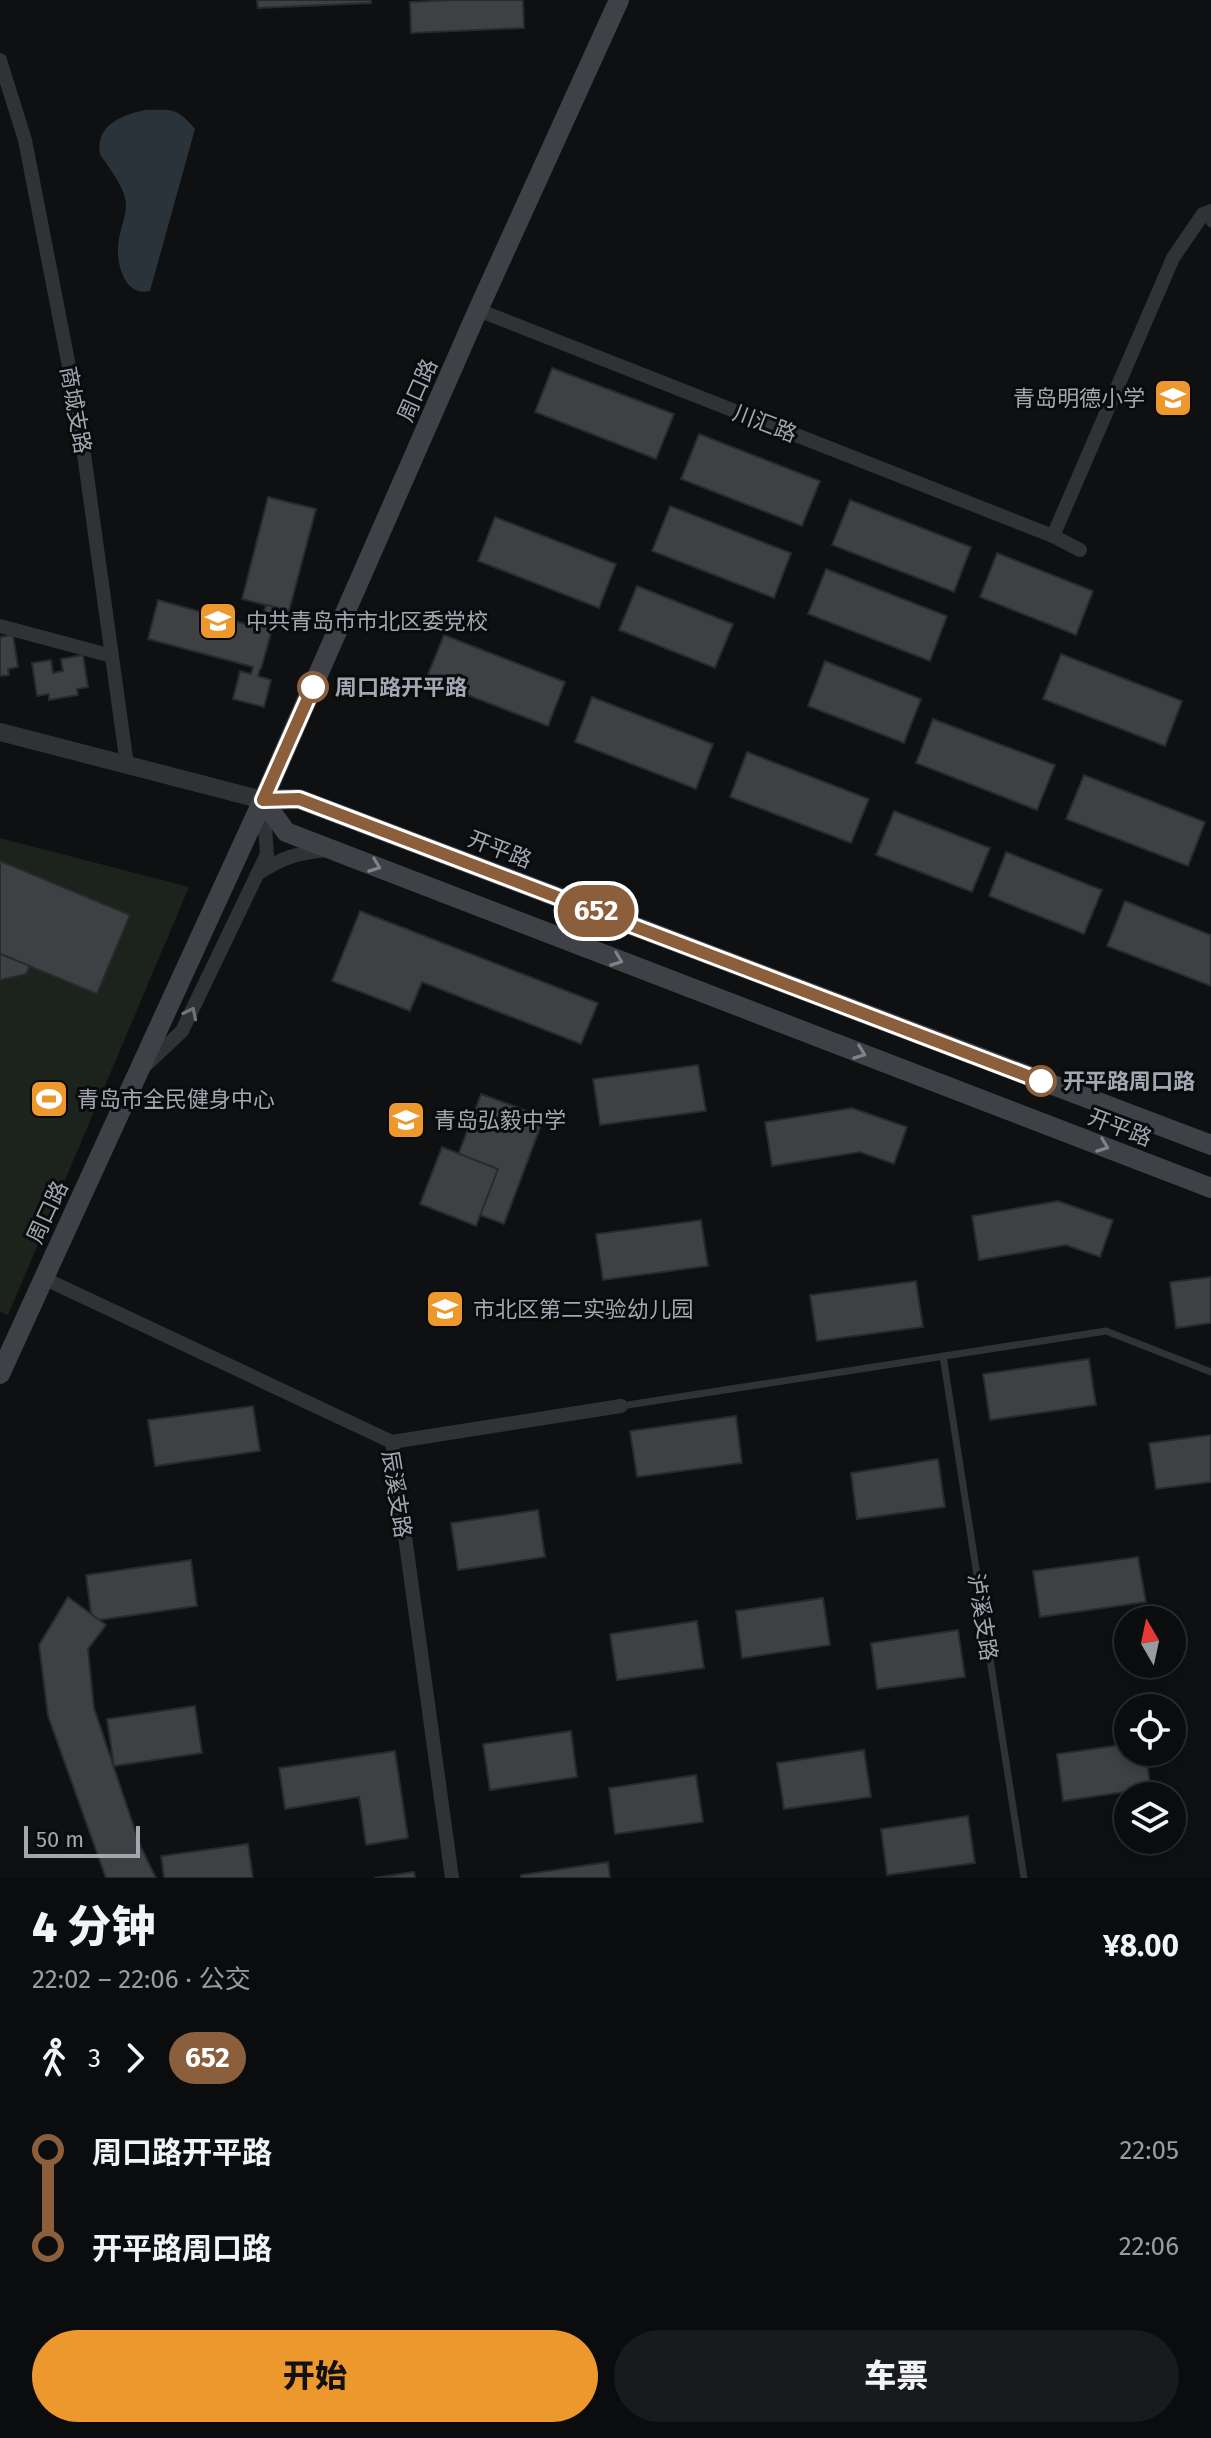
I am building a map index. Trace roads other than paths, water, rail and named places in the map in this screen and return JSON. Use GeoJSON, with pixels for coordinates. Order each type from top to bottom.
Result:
{"type":"FeatureCollection","features":[{"type":"Feature","properties":{"kind":"main road","name":"周口路"},"geometry":{"type":"LineString","coordinates":[[0,1374],[263,800],[478,310],[619,0]]}},
{"type":"Feature","properties":{"kind":"main road","name":"开平路"},"geometry":{"type":"LineString","coordinates":[[263,800],[299,799],[1211,1145]]}},
{"type":"Feature","properties":{"kind":"main road","name":"开平路"},"geometry":{"type":"LineString","coordinates":[[263,800],[286,832],[1211,1188]]}},
{"type":"Feature","properties":{"kind":"street","name":"商城支路"},"geometry":{"type":"LineString","coordinates":[[0,60],[25,140],[79,418],[127,765]]}},
{"type":"Feature","properties":{"kind":"street"},"geometry":{"type":"LineString","coordinates":[[1053,536],[1173,258],[1208,217]]}},
{"type":"Feature","properties":{"kind":"street","name":"川汇路"},"geometry":{"type":"LineString","coordinates":[[478,310],[1053,536],[1080,550]]}},
{"type":"Feature","properties":{"kind":"street"},"geometry":{"type":"LineString","coordinates":[[0,626],[112,656]]}},
{"type":"Feature","properties":{"kind":"street","name":"开平路"},"geometry":{"type":"LineString","coordinates":[[0,732],[263,800]]}},
{"type":"Feature","properties":{"kind":"street","name":"周口路"},"geometry":{"type":"LineString","coordinates":[[140,1071],[182,1031],[267,854],[263,800]]}},
{"type":"Feature","properties":{"kind":"street"},"geometry":{"type":"LineString","coordinates":[[257,874],[278,860],[298,853],[332,849]]}},
{"type":"Feature","properties":{"kind":"street","name":"辰溪支路"},"geometry":{"type":"LineString","coordinates":[[43,1278],[392,1442],[452,1878]]}},
{"type":"Feature","properties":{"kind":"street"},"geometry":{"type":"LineString","coordinates":[[392,1442],[621,1406]]}},
{"type":"Feature","properties":{"kind":"lane"},"geometry":{"type":"LineString","coordinates":[[621,1406],[1106,1331],[1211,1372]]}},
{"type":"Feature","properties":{"kind":"lane","name":"泸溪支路"},"geometry":{"type":"LineString","coordinates":[[943,1356],[1024,1878]]}},
{"type":"Feature","properties":{"kind":"place","name":"青岛明德小学"},"geometry":{"type":"Point","coordinates":[1173,398]}},
{"type":"Feature","properties":{"kind":"place","name":"中共青岛市市北区委党校"},"geometry":{"type":"Point","coordinates":[218,621]}},
{"type":"Feature","properties":{"kind":"place","name":"周口路开平路"},"geometry":{"type":"Point","coordinates":[313,687]}},
{"type":"Feature","properties":{"kind":"place","name":"开平路周口路"},"geometry":{"type":"Point","coordinates":[1041,1081]}},
{"type":"Feature","properties":{"kind":"place","name":"青岛市全民健身中心"},"geometry":{"type":"Point","coordinates":[49,1099]}},
{"type":"Feature","properties":{"kind":"place","name":"青岛弘毅中学"},"geometry":{"type":"Point","coordinates":[406,1120]}},
{"type":"Feature","properties":{"kind":"place","name":"市北区第二实验幼儿园"},"geometry":{"type":"Point","coordinates":[445,1309]}}]}
